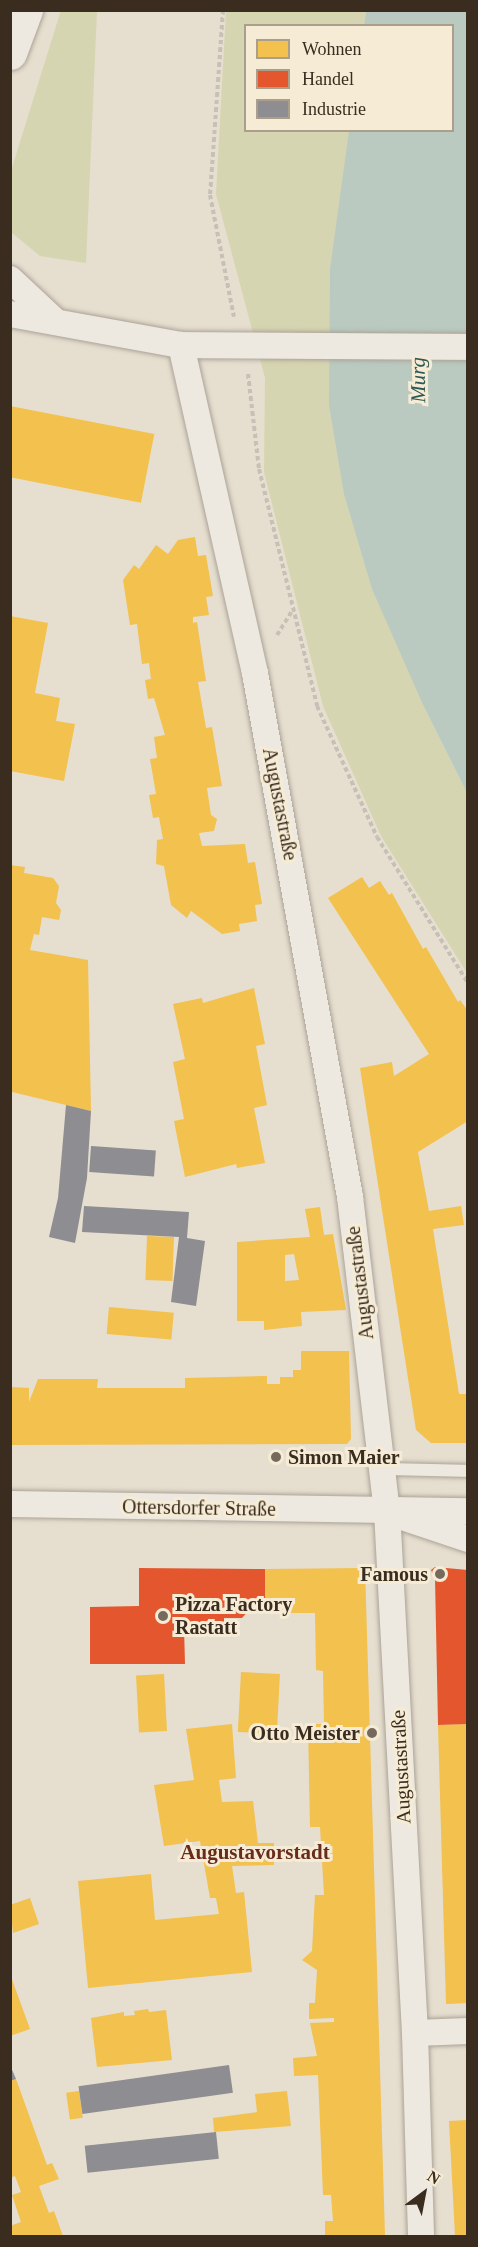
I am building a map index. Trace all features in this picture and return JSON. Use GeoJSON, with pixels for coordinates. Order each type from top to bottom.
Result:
{"type":"FeatureCollection","features":[{"type":"Feature","properties":{"kind":"main road"},"geometry":{"type":"LineString","coordinates":[[10,53],[26,10]]}},
{"type":"Feature","properties":{"kind":"street"},"geometry":{"type":"LineString","coordinates":[[10,279],[57,322]]}},
{"type":"Feature","properties":{"kind":"street"},"geometry":{"type":"LineString","coordinates":[[10,314],[181,345],[468,347]]}},
{"type":"Feature","properties":{"kind":"street","name":"Augustastraße"},"geometry":{"type":"LineString","coordinates":[[181,345],[255,673],[305,935],[350,1197],[387,1512],[415,2033],[421,2236]]}},
{"type":"Feature","properties":{"kind":"street","name":"Ottersdorfer Straße"},"geometry":{"type":"LineString","coordinates":[[10,1504],[387,1512],[468,1511]]}},
{"type":"Feature","properties":{"kind":"street","name":"Ottersdorfer Straße"},"geometry":{"type":"LineString","coordinates":[[387,1512],[468,1539]]}},
{"type":"Feature","properties":{"kind":"street"},"geometry":{"type":"LineString","coordinates":[[415,2033],[468,2031]]}},
{"type":"Feature","properties":{"kind":"lane"},"geometry":{"type":"LineString","coordinates":[[382,1469],[468,1471]]}},
{"type":"Feature","properties":{"kind":"path"},"geometry":{"type":"LineString","coordinates":[[223,10],[210,195],[227,295],[243,347],[259,469],[317,706],[376,837],[468,983]]}},
{"type":"Feature","properties":{"kind":"green space"},"geometry":{"type":"Polygon","coordinates":[[[61,10],[97,11],[86,263],[40,256],[11,232],[11,171],[61,10]]]}},
{"type":"Feature","properties":{"kind":"green space"},"geometry":{"type":"Polygon","coordinates":[[[226,11],[366,11],[364,24],[244,24],[244,132],[349,132],[424,707],[467,793],[467,973],[381,836],[323,706],[264,472],[265,378],[216,194],[226,11]]]}},
{"type":"Feature","properties":{"kind":"water","name":"Murg"},"geometry":{"type":"Polygon","coordinates":[[[366,11],[467,11],[467,793],[424,707],[372,589],[344,494],[329,405],[330,269],[349,132],[454,132],[454,24],[364,24],[366,11]]]}},
{"type":"Feature","properties":{"kind":"building: Wohnen"},"geometry":{"type":"Polygon","coordinates":[[[10,406],[154,434],[141,503],[10,477],[10,406]]]}},
{"type":"Feature","properties":{"kind":"building: Wohnen"},"geometry":{"type":"Polygon","coordinates":[[[195,537],[198,556],[206,555],[213,596],[206,597],[209,615],[193,617],[193,623],[197,622],[206,681],[198,682],[206,728],[212,727],[222,786],[207,788],[211,815],[217,819],[214,831],[199,833],[202,846],[245,844],[248,863],[255,862],[262,904],[255,905],[257,921],[239,924],[240,931],[222,934],[191,911],[187,918],[171,905],[164,866],[156,864],[157,840],[163,839],[159,817],[153,818],[149,795],[156,794],[150,759],[157,758],[154,737],[165,735],[154,698],[148,699],[145,680],[151,679],[149,663],[142,664],[137,624],[130,625],[123,580],[134,565],[139,569],[156,545],[168,554],[178,540],[195,537]]]}},
{"type":"Feature","properties":{"kind":"building: Wohnen"},"geometry":{"type":"Polygon","coordinates":[[[10,616],[48,623],[35,693],[60,698],[56,721],[75,724],[64,781],[10,771],[10,616]]]}},
{"type":"Feature","properties":{"kind":"building: Wohnen"},"geometry":{"type":"Polygon","coordinates":[[[10,865],[25,867],[24,873],[53,878],[59,886],[56,903],[61,910],[59,920],[42,917],[39,935],[34,934],[30,950],[88,960],[91,1111],[12,1092],[10,865]]]}},
{"type":"Feature","properties":{"kind":"building: Wohnen"},"geometry":{"type":"Polygon","coordinates":[[[362,877],[369,888],[380,881],[389,895],[392,893],[423,949],[426,947],[458,1002],[460,1000],[468,1011],[468,1121],[418,1152],[429,1211],[461,1206],[464,1225],[433,1229],[459,1394],[468,1394],[468,1443],[431,1443],[416,1430],[360,1068],[392,1062],[394,1076],[429,1054],[328,898],[362,877]]]}},
{"type":"Feature","properties":{"kind":"building: Wohnen"},"geometry":{"type":"Polygon","coordinates":[[[254,988],[265,1044],[256,1046],[267,1105],[254,1108],[265,1163],[237,1168],[236,1164],[185,1177],[174,1121],[184,1119],[173,1062],[185,1059],[173,1004],[202,998],[203,1003],[254,988]]]}},
{"type":"Feature","properties":{"kind":"building: Wohnen"},"geometry":{"type":"Polygon","coordinates":[[[320,1207],[324,1235],[333,1234],[346,1310],[301,1312],[302,1326],[264,1330],[264,1321],[237,1321],[237,1242],[310,1237],[305,1209],[320,1207]],[[294,1254],[285,1255],[285,1281],[299,1280],[294,1254]]]}},
{"type":"Feature","properties":{"kind":"building: Wohnen"},"geometry":{"type":"Polygon","coordinates":[[[147,1236],[174,1237],[172,1281],[145,1280],[147,1236]]]}},
{"type":"Feature","properties":{"kind":"building: Wohnen"},"geometry":{"type":"Polygon","coordinates":[[[109,1307],[174,1313],[171,1340],[107,1334],[109,1307]]]}},
{"type":"Feature","properties":{"kind":"building: Wohnen"},"geometry":{"type":"Polygon","coordinates":[[[301,1351],[349,1351],[351,1439],[347,1444],[10,1445],[10,1387],[29,1388],[29,1402],[38,1379],[98,1379],[97,1388],[185,1388],[185,1378],[263,1376],[267,1376],[267,1384],[280,1384],[280,1377],[293,1377],[293,1370],[301,1370],[301,1351]]]}},
{"type":"Feature","properties":{"kind":"building: Wohnen"},"geometry":{"type":"Polygon","coordinates":[[[365,1568],[385,2236],[325,2236],[325,2221],[333,2221],[331,2195],[323,2195],[318,2075],[294,2076],[293,2058],[317,2056],[310,2023],[334,2022],[334,2018],[309,2019],[309,2003],[315,2003],[317,1970],[302,1960],[312,1951],[315,1895],[324,1895],[320,1827],[310,1827],[308,1724],[324,1724],[323,1671],[316,1670],[315,1613],[265,1613],[265,1569],[365,1568]]]}},
{"type":"Feature","properties":{"kind":"building: Wohnen"},"geometry":{"type":"Polygon","coordinates":[[[241,1672],[280,1674],[277,1734],[238,1732],[241,1672]]]}},
{"type":"Feature","properties":{"kind":"building: Wohnen"},"geometry":{"type":"Polygon","coordinates":[[[164,1674],[167,1731],[139,1732],[136,1675],[164,1674]]]}},
{"type":"Feature","properties":{"kind":"building: Wohnen"},"geometry":{"type":"Polygon","coordinates":[[[232,1724],[236,1778],[219,1780],[222,1802],[253,1801],[258,1843],[274,1843],[274,1865],[232,1866],[236,1893],[244,1892],[252,1972],[88,1988],[78,1881],[151,1874],[155,1920],[219,1914],[216,1898],[210,1898],[200,1841],[164,1846],[154,1785],[194,1780],[186,1729],[232,1724]]]}},
{"type":"Feature","properties":{"kind":"building: Wohnen"},"geometry":{"type":"Polygon","coordinates":[[[468,1724],[468,2003],[446,2004],[438,1725],[468,1724]]]}},
{"type":"Feature","properties":{"kind":"building: Wohnen"},"geometry":{"type":"Polygon","coordinates":[[[30,1898],[39,1924],[13,1933],[10,1905],[30,1898]]]}},
{"type":"Feature","properties":{"kind":"building: Wohnen"},"geometry":{"type":"Polygon","coordinates":[[[10,1974],[30,2029],[10,2036],[10,1974]]]}},
{"type":"Feature","properties":{"kind":"building: Wohnen"},"geometry":{"type":"Polygon","coordinates":[[[148,2009],[149,2012],[166,2010],[172,2060],[97,2067],[91,2018],[124,2012],[124,2016],[135,2015],[134,2011],[148,2009]]]}},
{"type":"Feature","properties":{"kind":"building: Wohnen"},"geometry":{"type":"Polygon","coordinates":[[[16,2079],[47,2165],[52,2163],[59,2179],[39,2186],[49,2213],[54,2211],[63,2236],[13,2236],[10,2231],[10,2226],[21,2222],[12,2195],[21,2192],[15,2176],[10,2178],[10,2081],[16,2079]]]}},
{"type":"Feature","properties":{"kind":"building: Wohnen"},"geometry":{"type":"Polygon","coordinates":[[[79,2091],[83,2118],[70,2120],[66,2093],[79,2091]]]}},
{"type":"Feature","properties":{"kind":"building: Wohnen"},"geometry":{"type":"Polygon","coordinates":[[[287,2091],[291,2126],[214,2132],[213,2118],[257,2112],[255,2094],[287,2091]]]}},
{"type":"Feature","properties":{"kind":"building: Wohnen"},"geometry":{"type":"Polygon","coordinates":[[[468,2120],[468,2236],[455,2236],[449,2121],[468,2120]]]}},
{"type":"Feature","properties":{"kind":"building: Handel"},"geometry":{"type":"Polygon","coordinates":[[[435,1567],[468,1570],[468,1724],[438,1725],[435,1579],[431,1570],[435,1567]]]}},
{"type":"Feature","properties":{"kind":"building: Handel"},"geometry":{"type":"Polygon","coordinates":[[[139,1568],[265,1569],[265,1608],[251,1608],[242,1618],[224,1618],[224,1627],[184,1627],[185,1664],[90,1664],[90,1607],[139,1606],[139,1568]]]}},
{"type":"Feature","properties":{"kind":"building: Industrie"},"geometry":{"type":"Polygon","coordinates":[[[66,1105],[91,1111],[87,1178],[75,1243],[49,1237],[58,1198],[66,1105]]]}},
{"type":"Feature","properties":{"kind":"building: Industrie"},"geometry":{"type":"Polygon","coordinates":[[[91,1146],[156,1151],[154,1176],[89,1172],[91,1146]]]}},
{"type":"Feature","properties":{"kind":"building: Industrie"},"geometry":{"type":"Polygon","coordinates":[[[84,1206],[189,1212],[187,1238],[205,1241],[196,1306],[171,1302],[179,1237],[82,1232],[84,1206]]]}},
{"type":"Feature","properties":{"kind":"building: Industrie"},"geometry":{"type":"Polygon","coordinates":[[[10,2065],[16,2079],[10,2081],[10,2065]]]}},
{"type":"Feature","properties":{"kind":"building: Industrie"},"geometry":{"type":"Polygon","coordinates":[[[229,2065],[233,2093],[82,2114],[78,2086],[229,2065]]]}},
{"type":"Feature","properties":{"kind":"building: Industrie"},"geometry":{"type":"Polygon","coordinates":[[[216,2132],[219,2159],[88,2173],[85,2146],[216,2132]]]}},
{"type":"Feature","properties":{"kind":"place","name":"Simon Maier"},"geometry":{"type":"Point","coordinates":[276,1457]}},
{"type":"Feature","properties":{"kind":"place","name":"Famous"},"geometry":{"type":"Point","coordinates":[440,1574]}},
{"type":"Feature","properties":{"kind":"place","name":"Pizza Factory Rastatt"},"geometry":{"type":"Point","coordinates":[163,1616]}},
{"type":"Feature","properties":{"kind":"place","name":"Otto Meister"},"geometry":{"type":"Point","coordinates":[372,1733]}},
{"type":"Feature","properties":{"kind":"district","name":"Augustavorstadt"},"geometry":{"type":"Point","coordinates":[255,1852]}}]}
